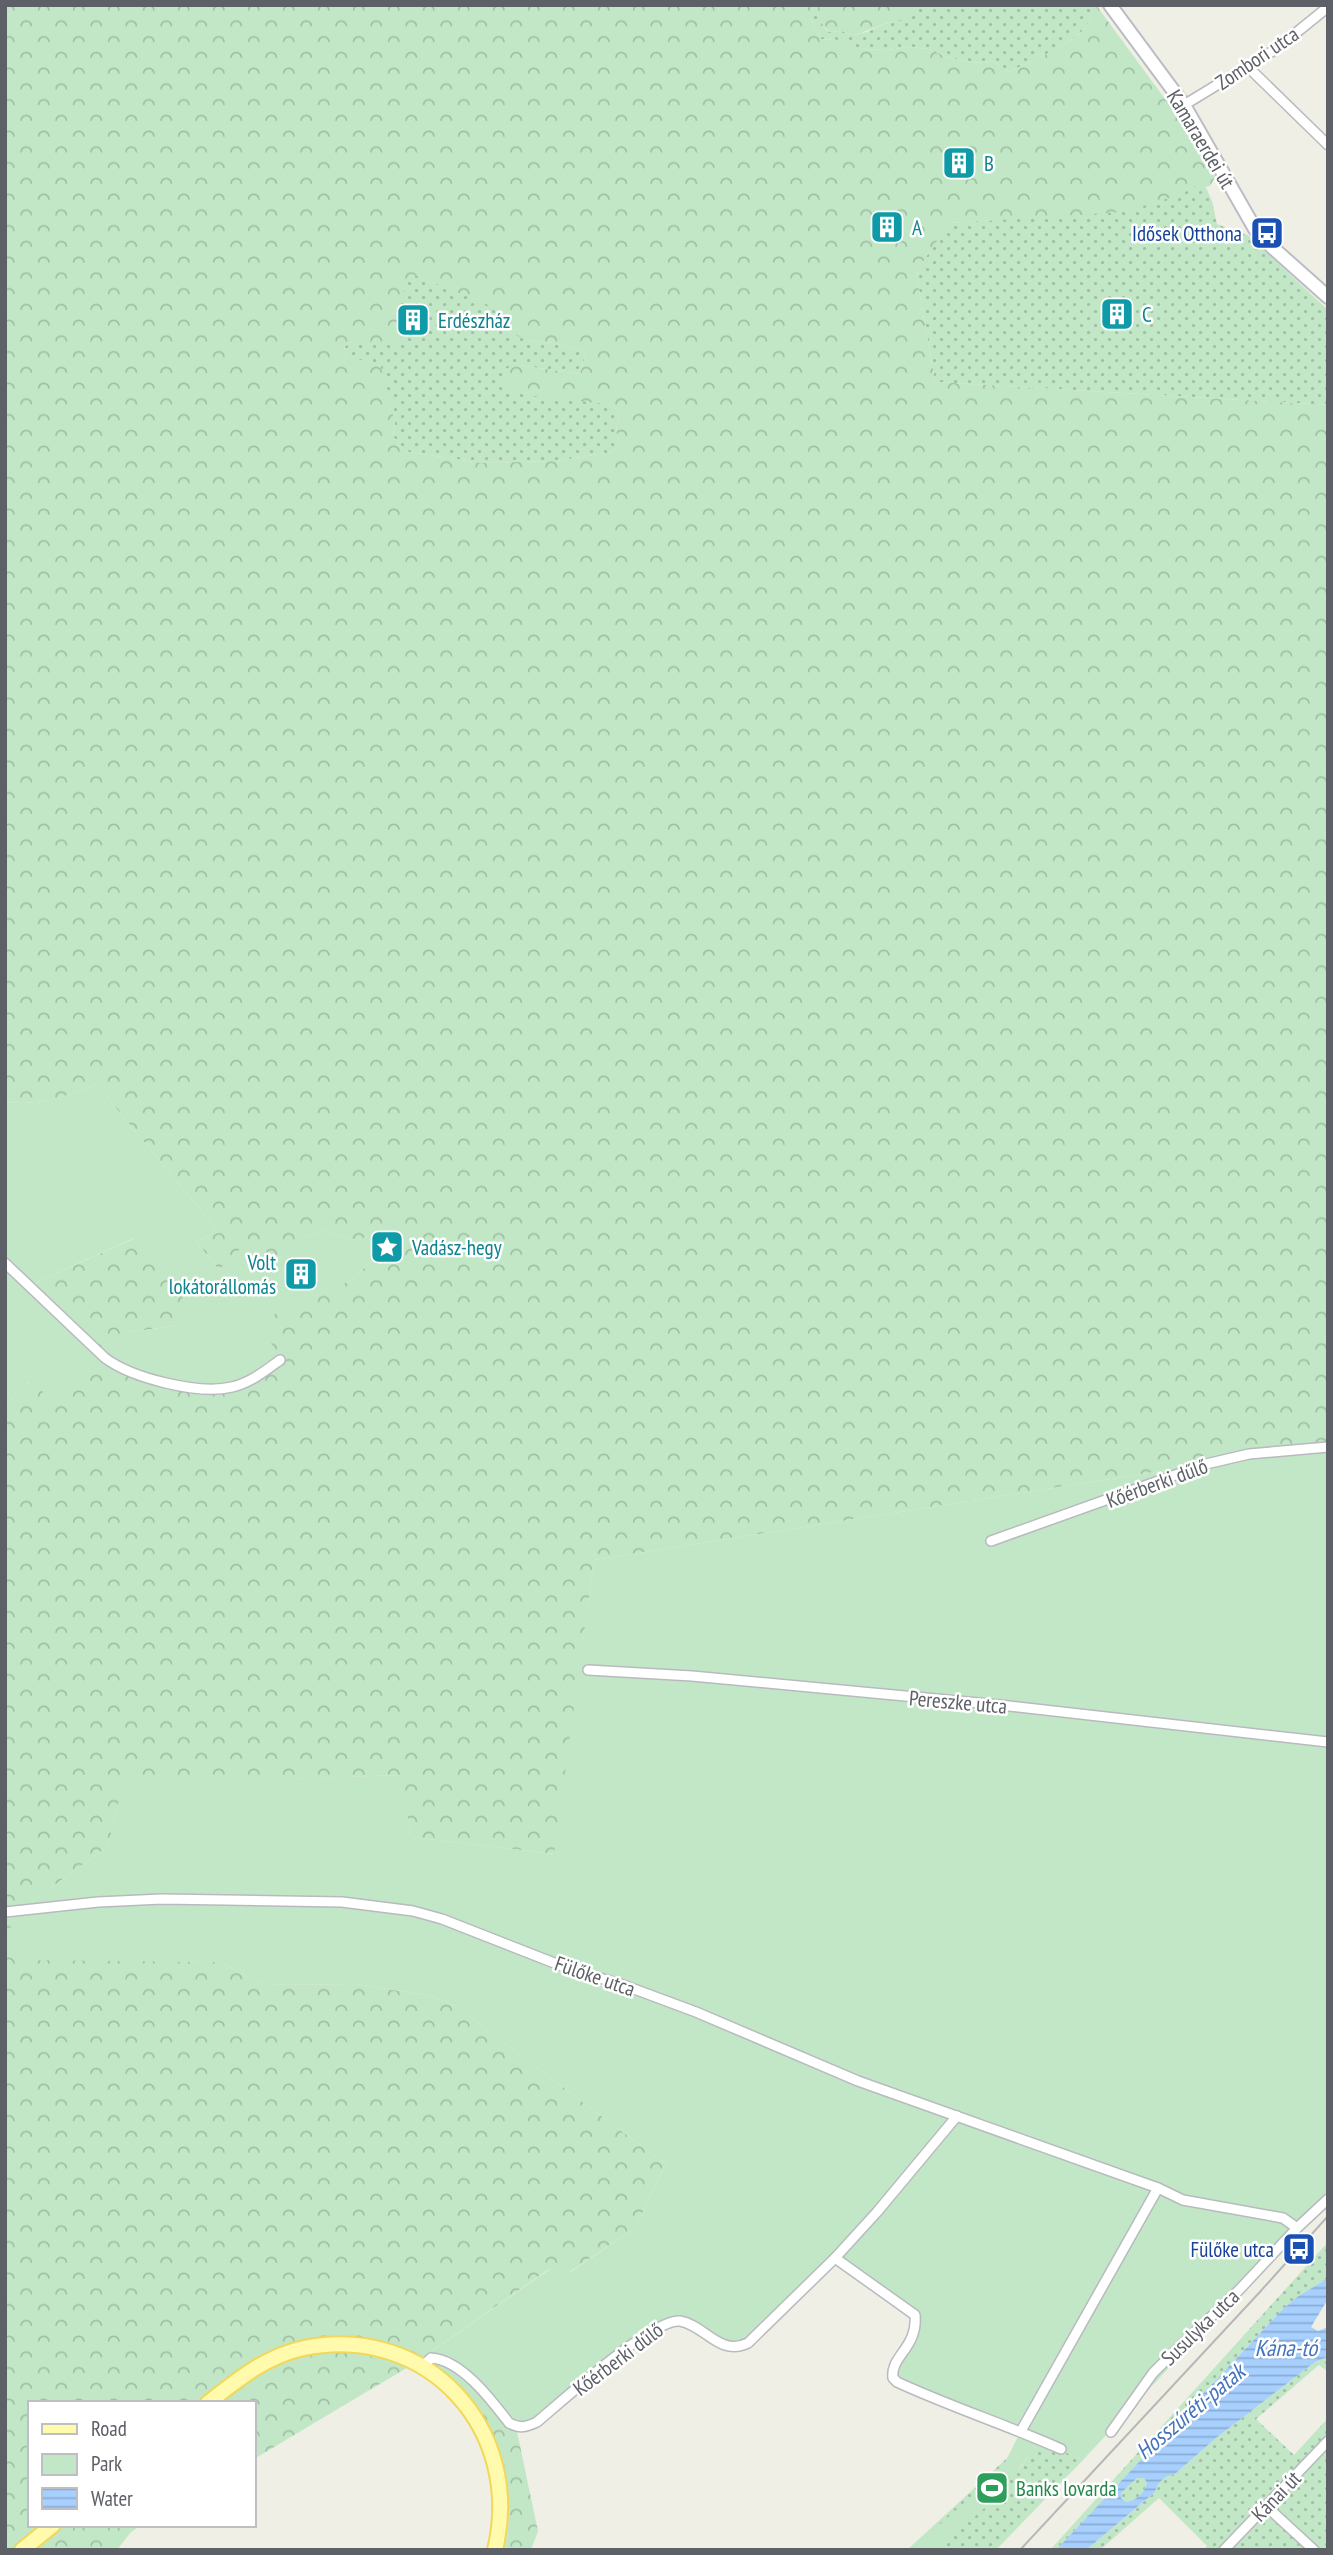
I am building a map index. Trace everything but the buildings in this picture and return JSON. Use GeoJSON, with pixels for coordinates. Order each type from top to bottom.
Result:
{"type":"FeatureCollection","features":[{"type":"Feature","properties":{"kind":"main road"},"geometry":{"type":"LineString","coordinates":[[211,2401],[260,2364],[302,2348],[327,2344],[370,2347],[389,2352],[422,2367],[447,2385],[464,2402],[492,2448],[499,2477],[501,2506],[495,2550]]}},
{"type":"Feature","properties":{"kind":"main road"},"geometry":{"type":"LineString","coordinates":[[22,2550],[51,2527]]}},
{"type":"Feature","properties":{"kind":"street","name":"Kamaraerdei út"},"geometry":{"type":"LineString","coordinates":[[1110,5],[1184,105],[1255,229],[1328,297]]}},
{"type":"Feature","properties":{"kind":"street","name":"Zombori utca"},"geometry":{"type":"LineString","coordinates":[[1184,105],[1276,49],[1328,7]]}},
{"type":"Feature","properties":{"kind":"street"},"geometry":{"type":"LineString","coordinates":[[1248,67],[1328,145]]}},
{"type":"Feature","properties":{"kind":"street"},"geometry":{"type":"LineString","coordinates":[[5,1263],[105,1357],[134,1374],[198,1387],[232,1388],[261,1374],[280,1360]]}},
{"type":"Feature","properties":{"kind":"street","name":"Kőérberki dűlő"},"geometry":{"type":"LineString","coordinates":[[991,1541],[1206,1464],[1249,1454],[1328,1447]]}},
{"type":"Feature","properties":{"kind":"street","name":"Pereszke utca"},"geometry":{"type":"LineString","coordinates":[[588,1670],[692,1676],[988,1704],[1328,1742]]}},
{"type":"Feature","properties":{"kind":"street","name":"Fülőke utca"},"geometry":{"type":"LineString","coordinates":[[5,1912],[98,1902],[162,1899],[342,1902],[413,1911],[442,1919],[567,1968],[647,1994],[839,2073],[1158,2188],[1183,2200],[1283,2218],[1297,2228]]}},
{"type":"Feature","properties":{"kind":"street","name":"Kőérberki dűlő"},"geometry":{"type":"LineString","coordinates":[[422,2367],[431,2358],[445,2362],[473,2381],[509,2423],[516,2427],[525,2427],[537,2421],[657,2326],[669,2322],[688,2324],[730,2347],[738,2348],[748,2343],[835,2258],[957,2116]]}},
{"type":"Feature","properties":{"kind":"street"},"geometry":{"type":"LineString","coordinates":[[1021,2431],[1158,2188]]}},
{"type":"Feature","properties":{"kind":"street","name":"Susulyka utca"},"geometry":{"type":"LineString","coordinates":[[1111,2432],[1153,2373],[1328,2199]]}},
{"type":"Feature","properties":{"kind":"street"},"geometry":{"type":"LineString","coordinates":[[835,2258],[915,2315],[913,2339],[895,2364],[892,2370],[893,2378],[944,2404],[1021,2431],[1062,2449]]}},
{"type":"Feature","properties":{"kind":"street","name":"Kánai út"},"geometry":{"type":"LineString","coordinates":[[1224,2550],[1328,2441]]}},
{"type":"Feature","properties":{"kind":"street"},"geometry":{"type":"LineString","coordinates":[[1266,2506],[1314,2550]]}},
{"type":"Feature","properties":{"kind":"green space"},"geometry":{"type":"Polygon","coordinates":[[[5,5],[810,5],[810,18],[821,39],[838,40],[859,49],[929,49],[971,63],[993,61],[1009,72],[1075,37],[1089,22],[1091,5],[1096,5],[1188,130],[1215,177],[1210,186],[1205,187],[1203,181],[1182,194],[1124,212],[949,223],[916,272],[935,382],[1328,405],[1328,1447],[594,1560],[555,1854],[411,1837],[400,1775],[123,1785],[108,1846],[10,1918],[124,1960],[220,1962],[263,1985],[356,1984],[432,1996],[456,2006],[665,2164],[636,2227],[568,2273],[549,2269],[415,2363],[256,2458],[256,2401],[28,2401],[28,2527],[139,2527],[131,2532],[117,2550],[5,2550],[5,1405],[31,1380],[96,1363],[105,1358],[33,1286],[135,1238],[194,1311],[175,1326],[129,1332],[279,1360],[259,1321],[349,1281],[389,1247],[376,1236],[350,1240],[325,1230],[300,1240],[276,1261],[268,1262],[247,1243],[219,1270],[196,1241],[219,1232],[96,1084],[52,1099],[5,1102],[5,5]],[[412,274],[396,306],[400,328],[399,346],[352,341],[344,347],[347,358],[380,363],[395,423],[393,436],[403,451],[481,463],[556,461],[613,452],[619,444],[616,430],[619,417],[614,405],[526,395],[510,388],[503,377],[504,369],[518,365],[580,374],[586,353],[555,343],[530,341],[503,330],[493,307],[412,274]]]}},
{"type":"Feature","properties":{"kind":"green space"},"geometry":{"type":"Polygon","coordinates":[[[810,5],[818,5],[820,20],[829,32],[842,31],[852,35],[906,20],[907,7],[879,5],[1091,5],[1091,16],[1084,30],[1075,37],[1009,72],[993,61],[971,63],[929,49],[858,49],[838,40],[821,39],[810,18],[810,5]]]}},
{"type":"Feature","properties":{"kind":"green space"},"geometry":{"type":"Polygon","coordinates":[[[818,5],[907,7],[912,13],[906,20],[852,35],[827,30],[820,20],[818,5]]]}},
{"type":"Feature","properties":{"kind":"green space"},"geometry":{"type":"Polygon","coordinates":[[[1203,181],[1212,201],[1217,224],[1248,235],[1328,310],[1328,405],[935,382],[916,272],[948,223],[995,220],[1203,181]]]}},
{"type":"Feature","properties":{"kind":"green space"},"geometry":{"type":"Polygon","coordinates":[[[411,273],[494,307],[529,341],[555,343],[586,353],[580,374],[518,365],[614,405],[619,417],[616,430],[619,444],[613,452],[556,461],[481,463],[403,451],[393,436],[395,423],[347,358],[344,347],[352,341],[400,328],[396,306],[411,273]]]}},
{"type":"Feature","properties":{"kind":"green space"},"geometry":{"type":"Polygon","coordinates":[[[96,1084],[219,1232],[196,1241],[219,1270],[247,1242],[268,1262],[276,1261],[300,1240],[325,1230],[350,1240],[376,1236],[389,1247],[349,1281],[260,1321],[280,1360],[262,1374],[217,1389],[134,1375],[107,1355],[129,1332],[175,1326],[193,1311],[134,1238],[34,1285],[105,1358],[53,1402],[31,1380],[5,1405],[5,1102],[28,1103],[52,1099],[96,1084]]]}},
{"type":"Feature","properties":{"kind":"green space"},"geometry":{"type":"Polygon","coordinates":[[[1328,1447],[1328,2199],[1188,2340],[1192,2343],[1083,2460],[1041,2442],[988,2505],[936,2550],[911,2550],[1001,2470],[1021,2431],[893,2378],[907,2348],[915,2315],[836,2258],[738,2348],[688,2324],[669,2322],[537,2422],[516,2427],[484,2392],[445,2362],[415,2363],[550,2269],[569,2273],[636,2227],[665,2164],[456,2006],[432,1996],[356,1984],[263,1985],[220,1962],[13,1960],[10,1918],[108,1846],[123,1784],[401,1775],[411,1837],[554,1854],[594,1560],[1328,1447]]]}},
{"type":"Feature","properties":{"kind":"green space"},"geometry":{"type":"Polygon","coordinates":[[[1328,2242],[1328,2278],[1297,2297],[1282,2310],[1056,2550],[1050,2550],[1328,2242]]]}},
{"type":"Feature","properties":{"kind":"green space"},"geometry":{"type":"Polygon","coordinates":[[[1328,2357],[1328,2372],[1319,2365],[1256,2419],[1294,2455],[1328,2418],[1328,2550],[1204,2550],[1207,2546],[1159,2498],[1100,2550],[1086,2550],[1155,2492],[1165,2478],[1175,2474],[1216,2438],[1315,2362],[1328,2357]]]}},
{"type":"Feature","properties":{"kind":"green space"},"geometry":{"type":"Polygon","coordinates":[[[435,2358],[473,2381],[516,2427],[538,2531],[531,2550],[504,2550],[508,2502],[506,2479],[496,2441],[478,2409],[433,2365],[435,2358]]]}},
{"type":"Feature","properties":{"kind":"green space"},"geometry":{"type":"Polygon","coordinates":[[[1041,2441],[1083,2460],[996,2550],[907,2550],[1006,2459],[1019,2469],[1041,2441]]]}},
{"type":"Feature","properties":{"kind":"green space"},"geometry":{"type":"Polygon","coordinates":[[[1137,2478],[1144,2478],[1146,2486],[1137,2498],[1126,2502],[1121,2498],[1121,2493],[1137,2478]]]}},
{"type":"Feature","properties":{"kind":"water","name":"Kána-tó"},"geometry":{"type":"Polygon","coordinates":[[[1328,2278],[1328,2299],[1311,2327],[1318,2331],[1328,2327],[1328,2357],[1315,2362],[1216,2438],[1175,2474],[1165,2478],[1155,2492],[1086,2550],[1056,2550],[1282,2310],[1297,2297],[1328,2278]],[[1137,2478],[1121,2493],[1121,2498],[1126,2502],[1140,2496],[1147,2483],[1144,2478],[1137,2478]]]}},
{"type":"Feature","properties":{"kind":"tram line"},"geometry":{"type":"LineString","coordinates":[[1020,2550],[1328,2216]]}},
{"type":"Feature","properties":{"kind":"place","name":"B"},"geometry":{"type":"Point","coordinates":[959,163]}},
{"type":"Feature","properties":{"kind":"place","name":"A"},"geometry":{"type":"Point","coordinates":[887,227]}},
{"type":"Feature","properties":{"kind":"place","name":"Idősek Otthona"},"geometry":{"type":"Point","coordinates":[1267,233]}},
{"type":"Feature","properties":{"kind":"place","name":"C"},"geometry":{"type":"Point","coordinates":[1117,314]}},
{"type":"Feature","properties":{"kind":"place","name":"Erdészház"},"geometry":{"type":"Point","coordinates":[413,320]}},
{"type":"Feature","properties":{"kind":"place","name":"Vadász-hegy"},"geometry":{"type":"Point","coordinates":[387,1247]}},
{"type":"Feature","properties":{"kind":"place","name":"Volt lokátorállomás"},"geometry":{"type":"Point","coordinates":[301,1274]}},
{"type":"Feature","properties":{"kind":"place","name":"Fülőke utca"},"geometry":{"type":"Point","coordinates":[1299,2249]}},
{"type":"Feature","properties":{"kind":"place","name":"Banks lovarda"},"geometry":{"type":"Point","coordinates":[992,2488]}},
{"type":"Feature","properties":{"kind":"water label","name":"Hosszúréti-patak"},"geometry":{"type":"Point","coordinates":[1190,2411]}}]}
